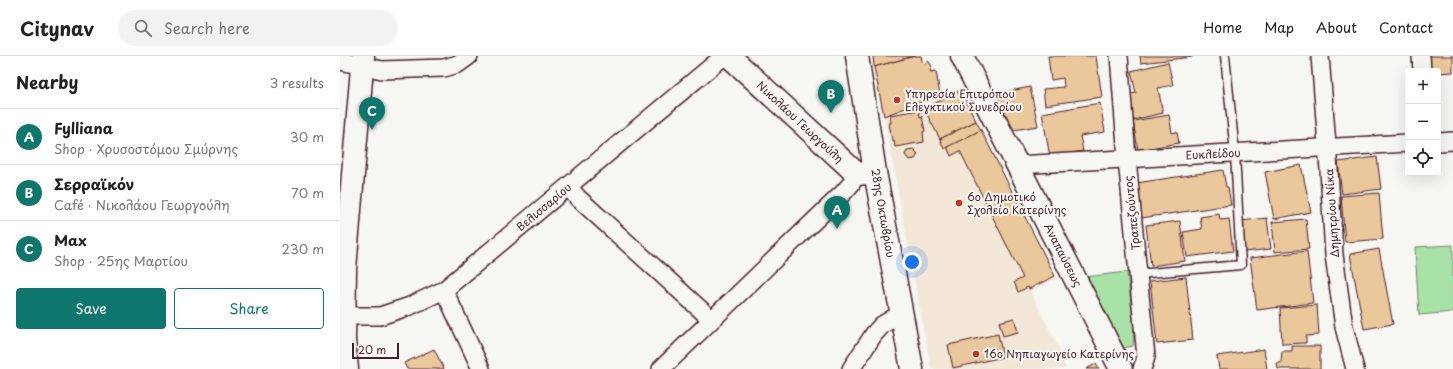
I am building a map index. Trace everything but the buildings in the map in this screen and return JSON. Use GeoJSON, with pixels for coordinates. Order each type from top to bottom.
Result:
{"type":"FeatureCollection","features":[{"type":"Feature","properties":{"kind":"street"},"geometry":{"type":"LineString","coordinates":[[340,61],[363,61],[382,70],[444,68],[458,64],[469,56]]}},
{"type":"Feature","properties":{"kind":"street","name":"Βελισσαρίου"},"geometry":{"type":"LineString","coordinates":[[343,316],[380,316],[410,306],[444,290],[724,56]]}},
{"type":"Feature","properties":{"kind":"street","name":"Νικολάου Γεωργούλη"},"geometry":{"type":"LineString","coordinates":[[730,56],[866,173]]}},
{"type":"Feature","properties":{"kind":"street","name":"28ης Οκτωβρίου"},"geometry":{"type":"LineString","coordinates":[[857,56],[866,173],[902,313],[912,369]]}},
{"type":"Feature","properties":{"kind":"street","name":"Αναπαύσεως"},"geometry":{"type":"LineString","coordinates":[[962,56],[1121,369]]}},
{"type":"Feature","properties":{"kind":"street","name":"Τραπεζούντος"},"geometry":{"type":"LineString","coordinates":[[1119,56],[1127,159],[1146,357],[1142,369]]}},
{"type":"Feature","properties":{"kind":"street","name":"Δημητρίου Νίκα"},"geometry":{"type":"LineString","coordinates":[[1320,56],[1328,148],[1334,255],[1344,327],[1355,369]]}},
{"type":"Feature","properties":{"kind":"street"},"geometry":{"type":"LineString","coordinates":[[1421,56],[1422,68]]}},
{"type":"Feature","properties":{"kind":"street"},"geometry":{"type":"LineString","coordinates":[[347,369],[344,340],[342,269],[363,61]]}},
{"type":"Feature","properties":{"kind":"street"},"geometry":{"type":"LineString","coordinates":[[1441,142],[1453,141]]}},
{"type":"Feature","properties":{"kind":"street","name":"Ευκλείδου"},"geometry":{"type":"LineString","coordinates":[[1017,165],[1405,143]]}},
{"type":"Feature","properties":{"kind":"street"},"geometry":{"type":"LineString","coordinates":[[666,367],[711,319],[852,184],[866,173]]}},
{"type":"Feature","properties":{"kind":"street"},"geometry":{"type":"LineString","coordinates":[[568,187],[711,319]]}},
{"type":"Feature","properties":{"kind":"street"},"geometry":{"type":"LineString","coordinates":[[444,290],[481,369]]}},
{"type":"Feature","properties":{"kind":"street"},"geometry":{"type":"LineString","coordinates":[[850,369],[882,325],[902,313]]}},
{"type":"Feature","properties":{"kind":"lane"},"geometry":{"type":"LineString","coordinates":[[1138,274],[1241,265],[1235,153],[1225,56]]}},
{"type":"Feature","properties":{"kind":"shaded area","name":"6ο Δημοτικό Σχολείο Κατερίνης"},"geometry":{"type":"Polygon","coordinates":[[[960,88],[1056,279],[1030,291],[1059,348],[1066,369],[931,369],[884,116],[960,88]]]}},
{"type":"Feature","properties":{"kind":"green space"},"geometry":{"type":"Polygon","coordinates":[[[1453,245],[1453,312],[1419,315],[1415,247],[1453,245]]]}},
{"type":"Feature","properties":{"kind":"green space"},"geometry":{"type":"Polygon","coordinates":[[[1127,272],[1134,327],[1133,346],[1122,348],[1085,277],[1127,272]]]}},
{"type":"Feature","properties":{"kind":"place","name":"Υπηρεσία Επιτρόπου Ελεγκτικού Συνεδρίου"},"geometry":{"type":"Point","coordinates":[897,100]}},
{"type":"Feature","properties":{"kind":"place","name":"Σερραϊκόν"},"geometry":{"type":"Point","coordinates":[831,113]}},
{"type":"Feature","properties":{"kind":"place","name":"Max"},"geometry":{"type":"Point","coordinates":[372,130]}},
{"type":"Feature","properties":{"kind":"place","name":"6ο Δημοτικό Σχολείο Κατερίνης"},"geometry":{"type":"Point","coordinates":[959,203]}},
{"type":"Feature","properties":{"kind":"place","name":"Fylliana"},"geometry":{"type":"Point","coordinates":[837,229]}},
{"type":"Feature","properties":{"kind":"place","name":"16ο Νηπιαγωγείο Κατερίνης"},"geometry":{"type":"Point","coordinates":[976,354]}}]}
